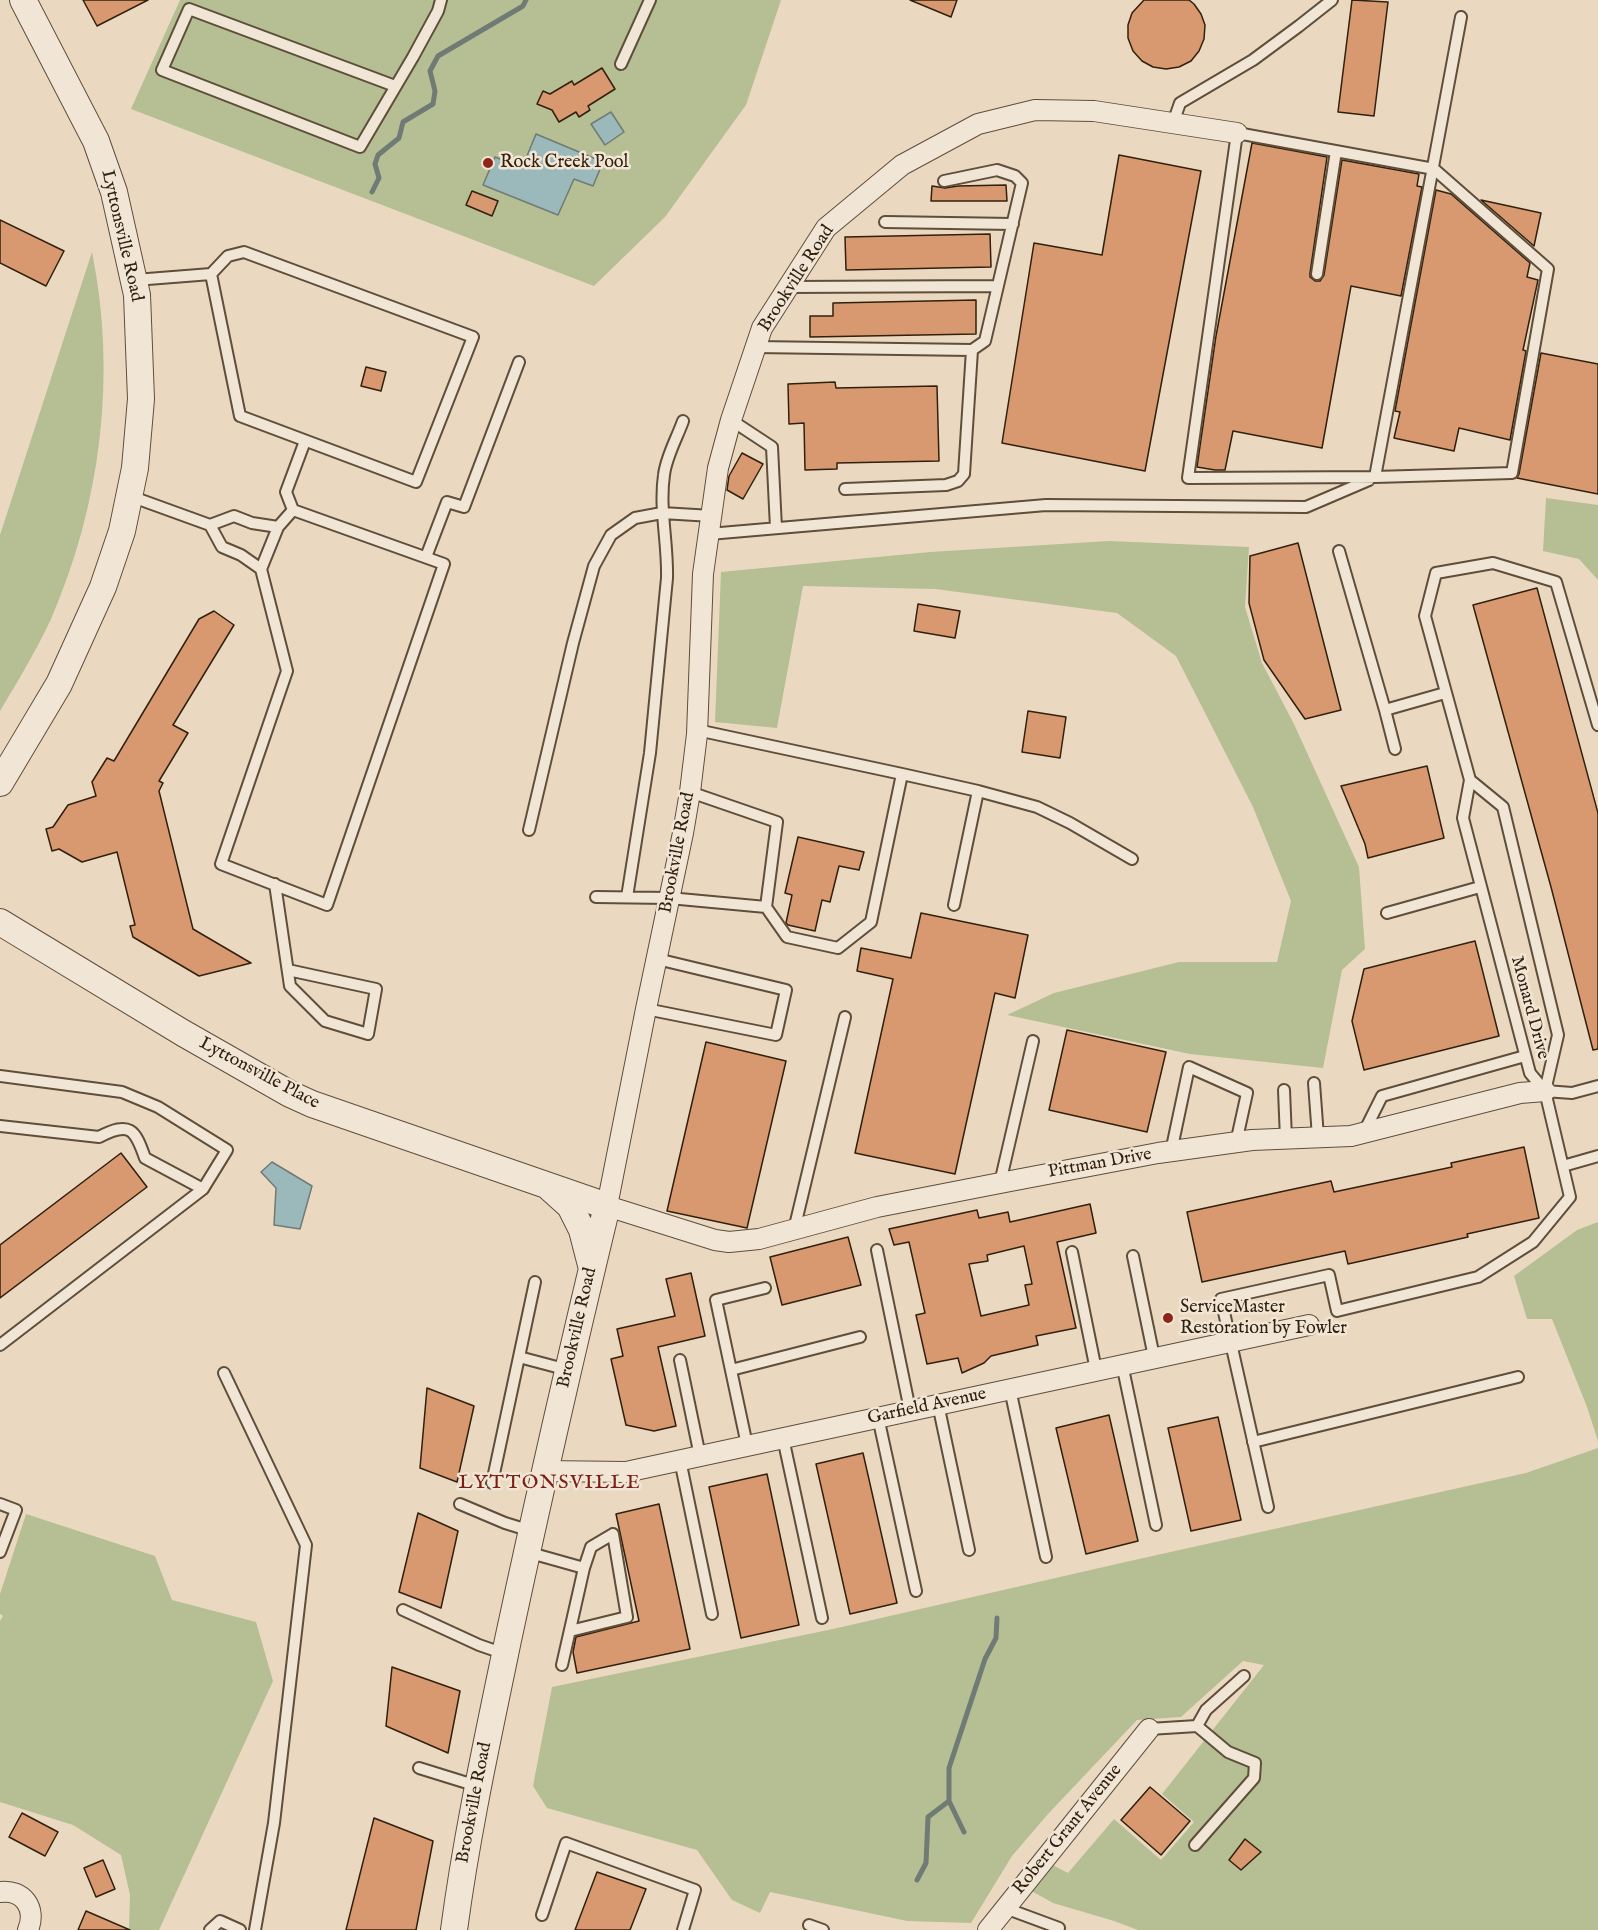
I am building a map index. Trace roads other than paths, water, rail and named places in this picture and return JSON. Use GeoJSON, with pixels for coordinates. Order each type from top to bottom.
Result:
{"type":"FeatureCollection","features":[{"type":"Feature","properties":{"kind":"street","name":"Lyttonsville Road"},"geometry":{"type":"LineString","coordinates":[[0,783],[59,684],[103,587],[122,531],[135,468],[141,399],[137,295],[114,192],[96,141],[23,0]]}},
{"type":"Feature","properties":{"kind":"street","name":"Brookville Road"},"geometry":{"type":"LineString","coordinates":[[454,1930],[461,1874],[477,1786],[544,1471],[607,1206],[690,792],[697,730],[703,574],[718,468],[731,420],[762,328],[826,228],[902,165],[978,124],[1035,110],[1094,111],[1237,133]]}},
{"type":"Feature","properties":{"kind":"street","name":"Lyttonsville Place"},"geometry":{"type":"LineString","coordinates":[[0,922],[183,1033],[305,1101],[607,1206]]}},
{"type":"Feature","properties":{"kind":"street","name":"Pittman Drive"},"geometry":{"type":"LineString","coordinates":[[607,1206],[702,1237],[729,1242],[759,1239],[877,1207],[1000,1183],[1171,1152],[1236,1143],[1351,1136],[1520,1094],[1545,1090]]}},
{"type":"Feature","properties":{"kind":"street"},"geometry":{"type":"LineString","coordinates":[[548,1186],[570,1206],[582,1230],[592,1269]]}},
{"type":"Feature","properties":{"kind":"street","name":"Garfield Avenue"},"geometry":{"type":"LineString","coordinates":[[544,1471],[626,1472],[1309,1325]]}},
{"type":"Feature","properties":{"kind":"street","name":"Robert Grant Avenue"},"geometry":{"type":"LineString","coordinates":[[987,1930],[1149,1730]]}},
{"type":"Feature","properties":{"kind":"street"},"geometry":{"type":"LineString","coordinates":[[0,1892],[16,1893],[27,1902],[32,1916],[28,1930]]}},
{"type":"Feature","properties":{"kind":"lane"},"geometry":{"type":"LineString","coordinates":[[395,86],[189,9],[162,70],[360,147],[395,86],[438,11],[441,0]]}},
{"type":"Feature","properties":{"kind":"lane"},"geometry":{"type":"LineString","coordinates":[[621,64],[650,0]]}},
{"type":"Feature","properties":{"kind":"lane"},"geometry":{"type":"LineString","coordinates":[[1173,123],[1180,103],[1253,60],[1332,0]]}},
{"type":"Feature","properties":{"kind":"lane"},"geometry":{"type":"LineString","coordinates":[[1375,477],[1461,17]]}},
{"type":"Feature","properties":{"kind":"lane"},"geometry":{"type":"LineString","coordinates":[[1237,133],[1434,169],[1548,268],[1512,473],[1375,477],[1188,478],[1237,133]]}},
{"type":"Feature","properties":{"kind":"lane"},"geometry":{"type":"LineString","coordinates":[[1317,274],[1336,151]]}},
{"type":"Feature","properties":{"kind":"lane"},"geometry":{"type":"LineString","coordinates":[[755,347],[972,350],[985,341],[1022,183],[1015,176],[997,170],[944,181]]}},
{"type":"Feature","properties":{"kind":"lane"},"geometry":{"type":"LineString","coordinates":[[885,222],[1013,224]]}},
{"type":"Feature","properties":{"kind":"lane"},"geometry":{"type":"LineString","coordinates":[[135,280],[211,274],[228,255],[244,252],[473,337],[416,482],[240,416],[211,274]]}},
{"type":"Feature","properties":{"kind":"lane"},"geometry":{"type":"LineString","coordinates":[[789,286],[998,286]]}},
{"type":"Feature","properties":{"kind":"lane"},"geometry":{"type":"LineString","coordinates":[[845,489],[946,486],[958,481],[964,474],[972,350]]}},
{"type":"Feature","properties":{"kind":"lane"},"geometry":{"type":"LineString","coordinates":[[426,557],[447,501],[464,507],[519,362]]}},
{"type":"Feature","properties":{"kind":"lane"},"geometry":{"type":"LineString","coordinates":[[731,420],[772,447],[776,528]]}},
{"type":"Feature","properties":{"kind":"lane"},"geometry":{"type":"LineString","coordinates":[[627,897],[650,753],[667,578],[668,552],[662,513],[664,473],[683,421]]}},
{"type":"Feature","properties":{"kind":"lane"},"geometry":{"type":"LineString","coordinates":[[293,510],[278,527],[261,569],[287,671],[221,864],[327,905],[444,564],[293,510],[286,492],[305,441]]}},
{"type":"Feature","properties":{"kind":"lane"},"geometry":{"type":"LineString","coordinates":[[529,830],[570,654],[594,566],[611,535],[635,518],[662,513],[711,525],[776,528],[1046,506],[1306,507],[1375,477]]}},
{"type":"Feature","properties":{"kind":"lane"},"geometry":{"type":"LineString","coordinates":[[129,496],[210,525],[234,516],[252,523],[278,527]]}},
{"type":"Feature","properties":{"kind":"lane"},"geometry":{"type":"LineString","coordinates":[[210,525],[222,547],[241,555],[261,569]]}},
{"type":"Feature","properties":{"kind":"lane"},"geometry":{"type":"LineString","coordinates":[[1339,551],[1395,749]]}},
{"type":"Feature","properties":{"kind":"lane","name":"Monard Drive"},"geometry":{"type":"LineString","coordinates":[[1545,1090],[1530,1073],[1463,818],[1470,780],[1425,615],[1436,573],[1493,563],[1556,582],[1598,725]]}},
{"type":"Feature","properties":{"kind":"lane"},"geometry":{"type":"LineString","coordinates":[[1384,710],[1445,693]]}},
{"type":"Feature","properties":{"kind":"lane"},"geometry":{"type":"LineString","coordinates":[[697,730],[978,791],[1037,807],[1070,823],[1132,859]]}},
{"type":"Feature","properties":{"kind":"lane"},"geometry":{"type":"LineString","coordinates":[[690,792],[777,822],[766,907],[787,937],[838,948],[871,922],[902,774]]}},
{"type":"Feature","properties":{"kind":"lane","name":"Monard Drive"},"geometry":{"type":"LineString","coordinates":[[1470,780],[1503,807],[1558,1035],[1545,1090]]}},
{"type":"Feature","properties":{"kind":"lane"},"geometry":{"type":"LineString","coordinates":[[954,905],[978,791]]}},
{"type":"Feature","properties":{"kind":"lane"},"geometry":{"type":"LineString","coordinates":[[275,884],[290,986],[325,1021],[368,1034],[376,989],[288,970]]}},
{"type":"Feature","properties":{"kind":"lane"},"geometry":{"type":"LineString","coordinates":[[1387,913],[1480,887]]}},
{"type":"Feature","properties":{"kind":"lane"},"geometry":{"type":"LineString","coordinates":[[596,897],[669,898],[766,907]]}},
{"type":"Feature","properties":{"kind":"lane"},"geometry":{"type":"LineString","coordinates":[[646,1009],[776,1035],[786,990],[657,959]]}},
{"type":"Feature","properties":{"kind":"lane"},"geometry":{"type":"LineString","coordinates":[[794,1230],[845,1017]]}},
{"type":"Feature","properties":{"kind":"lane"},"geometry":{"type":"LineString","coordinates":[[1000,1183],[1033,1041]]}},
{"type":"Feature","properties":{"kind":"lane"},"geometry":{"type":"LineString","coordinates":[[1364,1132],[1382,1096],[1525,1056]]}},
{"type":"Feature","properties":{"kind":"lane"},"geometry":{"type":"LineString","coordinates":[[1171,1152],[1189,1067],[1247,1093],[1236,1143]]}},
{"type":"Feature","properties":{"kind":"lane"},"geometry":{"type":"LineString","coordinates":[[0,1076],[122,1092],[158,1107],[227,1150],[203,1189],[0,1345]]}},
{"type":"Feature","properties":{"kind":"lane"},"geometry":{"type":"LineString","coordinates":[[1314,1083],[1318,1137]]}},
{"type":"Feature","properties":{"kind":"lane","name":"Pittman Drive"},"geometry":{"type":"LineString","coordinates":[[1545,1090],[1572,1093],[1598,1086]]}},
{"type":"Feature","properties":{"kind":"lane"},"geometry":{"type":"LineString","coordinates":[[1284,1090],[1286,1139]]}},
{"type":"Feature","properties":{"kind":"lane"},"geometry":{"type":"LineString","coordinates":[[1268,1507],[1221,1299],[1329,1275],[1336,1311],[1478,1277],[1533,1242],[1570,1197],[1545,1090]]}},
{"type":"Feature","properties":{"kind":"lane"},"geometry":{"type":"LineString","coordinates":[[0,1126],[99,1137],[113,1130],[128,1130],[137,1135],[145,1158],[203,1189]]}},
{"type":"Feature","properties":{"kind":"lane"},"geometry":{"type":"LineString","coordinates":[[1563,1166],[1598,1156]]}},
{"type":"Feature","properties":{"kind":"lane"},"geometry":{"type":"LineString","coordinates":[[877,1250],[910,1410]]}},
{"type":"Feature","properties":{"kind":"lane"},"geometry":{"type":"LineString","coordinates":[[1072,1252],[1096,1370]]}},
{"type":"Feature","properties":{"kind":"lane"},"geometry":{"type":"LineString","coordinates":[[1133,1256],[1154,1357]]}},
{"type":"Feature","properties":{"kind":"lane"},"geometry":{"type":"LineString","coordinates":[[492,1483],[535,1282]]}},
{"type":"Feature","properties":{"kind":"lane"},"geometry":{"type":"LineString","coordinates":[[747,1445],[716,1300],[765,1288]]}},
{"type":"Feature","properties":{"kind":"lane"},"geometry":{"type":"LineString","coordinates":[[731,1371],[861,1337]]}},
{"type":"Feature","properties":{"kind":"lane"},"geometry":{"type":"LineString","coordinates":[[519,1357],[568,1370]]}},
{"type":"Feature","properties":{"kind":"lane"},"geometry":{"type":"LineString","coordinates":[[680,1359],[700,1456]]}},
{"type":"Feature","properties":{"kind":"lane"},"geometry":{"type":"LineString","coordinates":[[1122,1364],[1156,1525]]}},
{"type":"Feature","properties":{"kind":"lane"},"geometry":{"type":"LineString","coordinates":[[224,1373],[306,1545],[274,1823],[255,1930]]}},
{"type":"Feature","properties":{"kind":"lane"},"geometry":{"type":"LineString","coordinates":[[1253,1442],[1518,1377]]}},
{"type":"Feature","properties":{"kind":"lane"},"geometry":{"type":"LineString","coordinates":[[1010,1389],[1046,1557]]}},
{"type":"Feature","properties":{"kind":"lane"},"geometry":{"type":"LineString","coordinates":[[938,1404],[969,1550]]}},
{"type":"Feature","properties":{"kind":"lane"},"geometry":{"type":"LineString","coordinates":[[878,1417],[916,1591]]}},
{"type":"Feature","properties":{"kind":"lane"},"geometry":{"type":"LineString","coordinates":[[783,1438],[822,1618]]}},
{"type":"Feature","properties":{"kind":"lane"},"geometry":{"type":"LineString","coordinates":[[680,1460],[711,1614]]}},
{"type":"Feature","properties":{"kind":"lane"},"geometry":{"type":"LineString","coordinates":[[0,1504],[16,1510],[0,1552]]}},
{"type":"Feature","properties":{"kind":"lane"},"geometry":{"type":"LineString","coordinates":[[460,1504],[506,1522],[529,1541],[584,1568]]}},
{"type":"Feature","properties":{"kind":"lane"},"geometry":{"type":"LineString","coordinates":[[562,1665],[584,1568],[591,1547],[613,1534],[627,1617],[570,1630]]}},
{"type":"Feature","properties":{"kind":"lane"},"geometry":{"type":"LineString","coordinates":[[404,1610],[479,1645],[505,1654]]}},
{"type":"Feature","properties":{"kind":"lane"},"geometry":{"type":"LineString","coordinates":[[1197,1726],[1206,1710],[1244,1676]]}},
{"type":"Feature","properties":{"kind":"lane"},"geometry":{"type":"LineString","coordinates":[[1149,1730],[1197,1726],[1228,1752],[1255,1763],[1254,1778],[1195,1845]]}},
{"type":"Feature","properties":{"kind":"lane"},"geometry":{"type":"LineString","coordinates":[[419,1768],[477,1786]]}},
{"type":"Feature","properties":{"kind":"lane"},"geometry":{"type":"LineString","coordinates":[[542,1915],[566,1843],[694,1890],[683,1930]]}},
{"type":"Feature","properties":{"kind":"lane"},"geometry":{"type":"LineString","coordinates":[[1005,1908],[1061,1929]]}},
{"type":"Feature","properties":{"kind":"lane"},"geometry":{"type":"LineString","coordinates":[[210,1930],[220,1921],[240,1930]]}},
{"type":"Feature","properties":{"kind":"lane"},"geometry":{"type":"LineString","coordinates":[[809,1925],[823,1930]]}},
{"type":"Feature","properties":{"kind":"water"},"geometry":{"type":"Polygon","coordinates":[[[611,112],[624,132],[605,145],[591,124],[611,112]]]}},
{"type":"Feature","properties":{"kind":"water"},"geometry":{"type":"Polygon","coordinates":[[[536,134],[603,162],[593,186],[574,179],[558,215],[483,185],[495,157],[522,168],[536,134]]]}},
{"type":"Feature","properties":{"kind":"water"},"geometry":{"type":"Polygon","coordinates":[[[272,1162],[312,1186],[300,1229],[274,1225],[276,1188],[261,1172],[272,1162]]]}},
{"type":"Feature","properties":{"kind":"waterway"},"geometry":{"type":"LineString","coordinates":[[372,192],[379,178],[375,164],[378,155],[399,138],[403,122],[433,104],[435,91],[430,71],[438,56],[523,6],[526,0]]}},
{"type":"Feature","properties":{"kind":"waterway"},"geometry":{"type":"LineString","coordinates":[[964,1832],[949,1801],[949,1768],[985,1659],[996,1638],[997,1618]]}},
{"type":"Feature","properties":{"kind":"waterway"},"geometry":{"type":"LineString","coordinates":[[917,1880],[926,1863],[928,1817],[949,1801]]}},
{"type":"Feature","properties":{"kind":"place","name":"Rock Creek Pool"},"geometry":{"type":"Point","coordinates":[488,163]}},
{"type":"Feature","properties":{"kind":"place","name":"ServiceMaster Restoration by Fowler"},"geometry":{"type":"Point","coordinates":[1168,1318]}},
{"type":"Feature","properties":{"kind":"district","name":"LYTTONSVILLE"},"geometry":{"type":"Point","coordinates":[550,1484]}}]}
